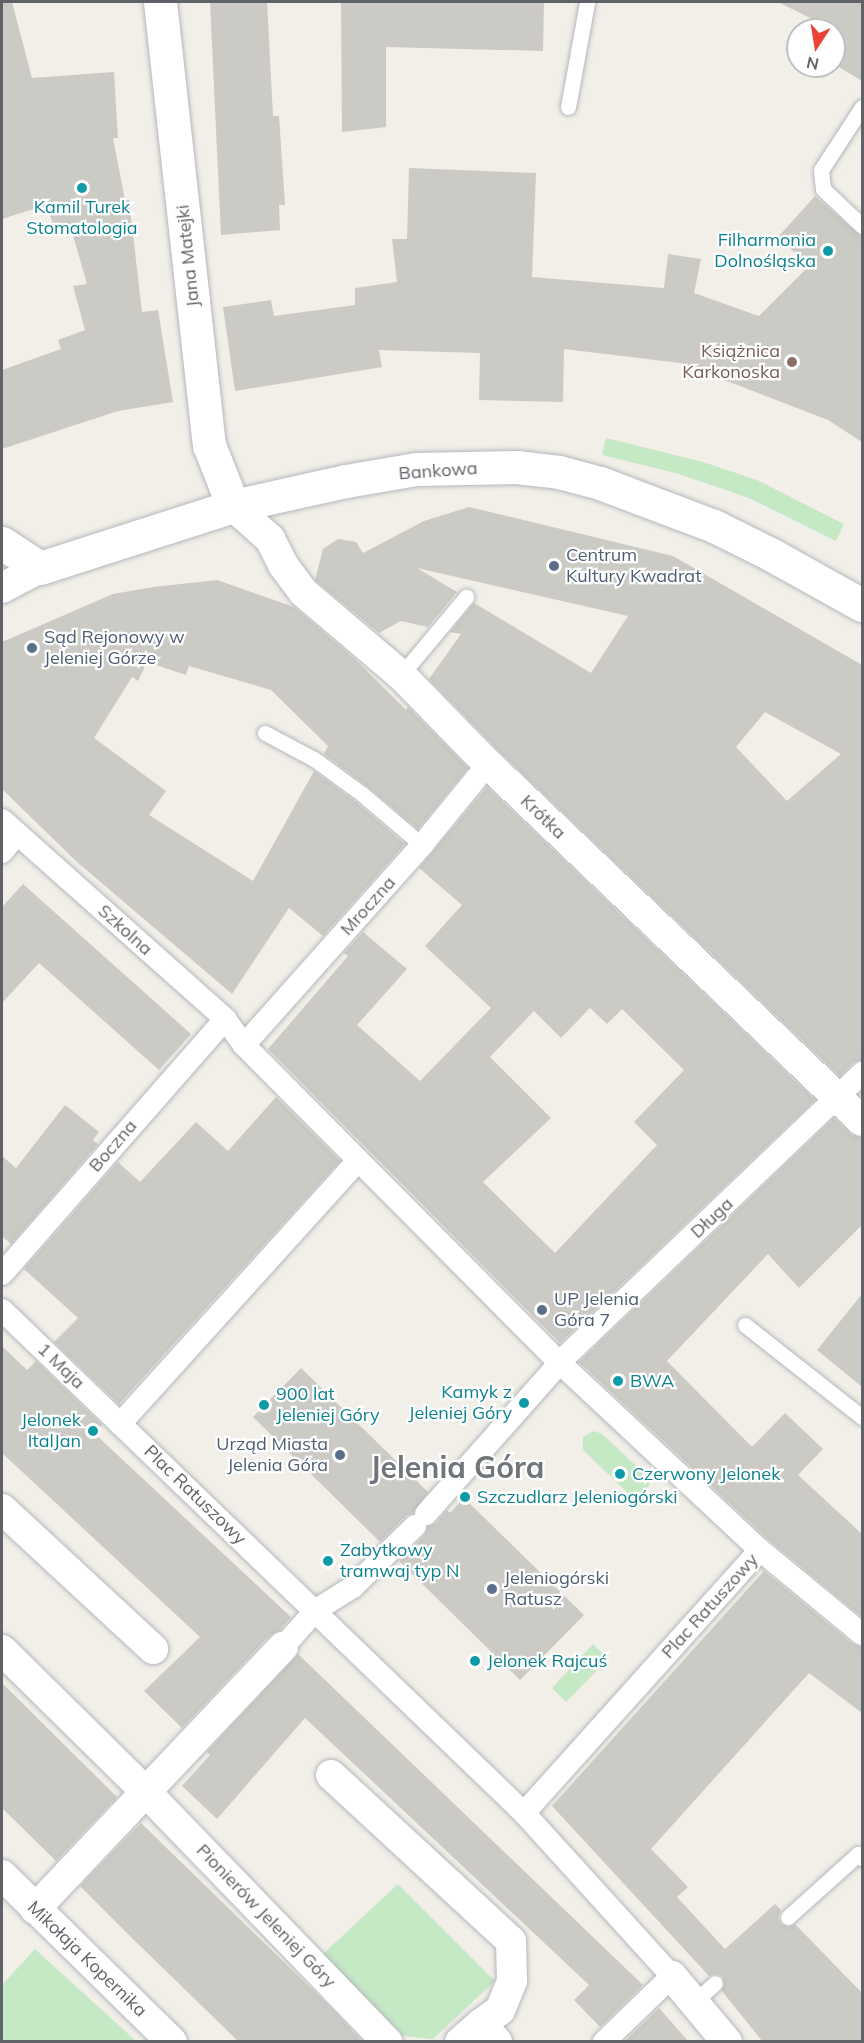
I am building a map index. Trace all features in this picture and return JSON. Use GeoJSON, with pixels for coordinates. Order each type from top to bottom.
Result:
{"type":"FeatureCollection","features":[{"type":"Feature","properties":{"kind":"street","name":"Jana Matejki"},"geometry":{"type":"LineString","coordinates":[[160,2],[209,446],[233,506]]}},
{"type":"Feature","properties":{"kind":"street","name":"Bankowa"},"geometry":{"type":"LineString","coordinates":[[2,588],[40,568],[233,506],[346,481],[416,469],[516,467],[559,472],[600,483],[714,526],[862,605]]}},
{"type":"Feature","properties":{"kind":"street","name":"Krótka"},"geometry":{"type":"LineString","coordinates":[[233,506],[270,539],[283,566],[303,592],[401,675],[488,764],[862,1121]]}},
{"type":"Feature","properties":{"kind":"street"},"geometry":{"type":"LineString","coordinates":[[2,543],[40,568]]}},
{"type":"Feature","properties":{"kind":"street","name":"Mroczna"},"geometry":{"type":"LineString","coordinates":[[244,1045],[422,845],[488,764]]}},
{"type":"Feature","properties":{"kind":"street"},"geometry":{"type":"LineString","coordinates":[[2,852],[9,827]]}},
{"type":"Feature","properties":{"kind":"street","name":"Szkolna"},"geometry":{"type":"LineString","coordinates":[[9,827],[225,1019],[244,1045]]}},
{"type":"Feature","properties":{"kind":"street","name":"Boczna"},"geometry":{"type":"LineString","coordinates":[[2,1274],[225,1019]]}},
{"type":"Feature","properties":{"kind":"street","name":"Plac Ratuszowy"},"geometry":{"type":"LineString","coordinates":[[244,1045],[560,1363],[760,1550],[524,1813]]}},
{"type":"Feature","properties":{"kind":"street","name":"Długa"},"geometry":{"type":"LineString","coordinates":[[560,1363],[838,1099],[862,1073]]}},
{"type":"Feature","properties":{"kind":"street"},"geometry":{"type":"LineString","coordinates":[[120,1424],[358,1161]]}},
{"type":"Feature","properties":{"kind":"street","name":"1 Maja"},"geometry":{"type":"LineString","coordinates":[[2,1310],[120,1424]]}},
{"type":"Feature","properties":{"kind":"street"},"geometry":{"type":"LineString","coordinates":[[35,1909],[316,1610],[353,1587],[420,1520],[560,1363]]}},
{"type":"Feature","properties":{"kind":"street","name":"Plac Ratuszowy"},"geometry":{"type":"LineString","coordinates":[[120,1424],[316,1610],[524,1813],[672,1976]]}},
{"type":"Feature","properties":{"kind":"street"},"geometry":{"type":"LineString","coordinates":[[2,1509],[153,1649]]}},
{"type":"Feature","properties":{"kind":"street"},"geometry":{"type":"LineString","coordinates":[[760,1550],[862,1634]]}},
{"type":"Feature","properties":{"kind":"street","name":"Pionierów Jeleniej Góry"},"geometry":{"type":"LineString","coordinates":[[2,1650],[145,1791],[387,2042]]}},
{"type":"Feature","properties":{"kind":"street"},"geometry":{"type":"LineString","coordinates":[[331,1775],[511,1941],[512,1981],[500,2010],[479,2036]]}},
{"type":"Feature","properties":{"kind":"street","name":"Mikołaja Kopernika"},"geometry":{"type":"LineString","coordinates":[[2,1875],[172,2042]]}},
{"type":"Feature","properties":{"kind":"street"},"geometry":{"type":"LineString","coordinates":[[604,2042],[672,1976],[726,2042]]}},
{"type":"Feature","properties":{"kind":"lane"},"geometry":{"type":"LineString","coordinates":[[568,107],[587,2]]}},
{"type":"Feature","properties":{"kind":"lane"},"geometry":{"type":"LineString","coordinates":[[862,107],[821,171],[823,189],[862,226]]}},
{"type":"Feature","properties":{"kind":"lane"},"geometry":{"type":"LineString","coordinates":[[401,675],[466,597]]}},
{"type":"Feature","properties":{"kind":"lane"},"geometry":{"type":"LineString","coordinates":[[265,734],[324,766],[362,794],[422,845]]}},
{"type":"Feature","properties":{"kind":"lane"},"geometry":{"type":"LineString","coordinates":[[745,1325],[862,1417]]}},
{"type":"Feature","properties":{"kind":"lane"},"geometry":{"type":"LineString","coordinates":[[788,1917],[858,1854],[862,1858]]}},
{"type":"Feature","properties":{"kind":"lane"},"geometry":{"type":"LineString","coordinates":[[694,2002],[715,1983]]}},
{"type":"Feature","properties":{"kind":"green space"},"geometry":{"type":"Polygon","coordinates":[[[606,438],[703,462],[757,480],[844,524],[836,541],[749,498],[679,474],[602,455],[606,438]]]}},
{"type":"Feature","properties":{"kind":"green space"},"geometry":{"type":"Polygon","coordinates":[[[594,1431],[602,1434],[650,1479],[647,1494],[637,1497],[630,1495],[583,1450],[583,1437],[594,1431]]]}},
{"type":"Feature","properties":{"kind":"green space"},"geometry":{"type":"Polygon","coordinates":[[[593,1644],[608,1659],[566,1702],[552,1688],[593,1644]]]}},
{"type":"Feature","properties":{"kind":"green space"},"geometry":{"type":"Polygon","coordinates":[[[398,1884],[495,1981],[433,2039],[403,2036],[323,1954],[398,1884]]]}},
{"type":"Feature","properties":{"kind":"green space"},"geometry":{"type":"Polygon","coordinates":[[[35,1949],[136,2041],[2,2041],[2,1985],[35,1949]]]}},
{"type":"Feature","properties":{"kind":"building"},"geometry":{"type":"Polygon","coordinates":[[[2,2],[12,2],[32,78],[114,72],[118,138],[113,138],[125,200],[129,200],[142,312],[158,310],[173,402],[118,411],[2,449],[2,370],[61,349],[58,340],[85,330],[73,286],[87,284],[70,225],[55,229],[46,205],[2,219],[2,2]]]}},
{"type":"Feature","properties":{"kind":"building"},"geometry":{"type":"Polygon","coordinates":[[[210,2],[267,2],[273,116],[279,116],[285,205],[279,205],[280,230],[221,235],[210,2]]]}},
{"type":"Feature","properties":{"kind":"building"},"geometry":{"type":"Polygon","coordinates":[[[341,2],[544,2],[543,51],[386,47],[386,127],[342,132],[341,2]]]}},
{"type":"Feature","properties":{"kind":"building"},"geometry":{"type":"Polygon","coordinates":[[[778,2],[862,2],[862,81],[846,71],[846,18],[810,18],[778,2]]]}},
{"type":"Feature","properties":{"kind":"building"},"geometry":{"type":"Polygon","coordinates":[[[409,168],[536,173],[532,277],[664,288],[668,254],[701,259],[694,293],[759,316],[809,266],[778,237],[815,196],[862,237],[862,442],[828,420],[680,363],[564,349],[563,402],[479,400],[480,353],[379,350],[382,367],[235,391],[223,307],[271,300],[274,316],[355,305],[355,288],[397,282],[392,239],[407,239],[409,168]]]}},
{"type":"Feature","properties":{"kind":"building"},"geometry":{"type":"Polygon","coordinates":[[[469,507],[673,556],[862,665],[862,1060],[853,1063],[840,1076],[500,752],[429,679],[461,634],[450,632],[474,603],[591,673],[628,616],[417,568],[457,592],[428,627],[401,621],[379,633],[315,580],[323,549],[338,539],[356,542],[363,553],[424,521],[469,507]],[[765,712],[736,747],[787,801],[841,754],[765,712]]]}},
{"type":"Feature","properties":{"kind":"building"},"geometry":{"type":"Polygon","coordinates":[[[217,580],[294,607],[356,660],[406,710],[408,707],[468,768],[418,829],[324,754],[328,746],[271,690],[189,666],[186,675],[147,662],[138,681],[132,677],[94,738],[166,791],[149,815],[253,881],[314,771],[356,802],[405,844],[323,936],[289,908],[232,994],[77,862],[2,789],[2,642],[113,594],[217,580]]]}},
{"type":"Feature","properties":{"kind":"building"},"geometry":{"type":"Polygon","coordinates":[[[487,787],[815,1100],[560,1343],[268,1049],[348,956],[344,953],[363,932],[407,969],[357,1025],[420,1081],[491,1008],[425,946],[462,905],[419,868],[487,787]],[[590,1008],[561,1038],[534,1011],[490,1057],[551,1118],[483,1182],[555,1253],[657,1145],[634,1122],[684,1070],[622,1009],[607,1024],[590,1008]]]}},
{"type":"Feature","properties":{"kind":"building"},"geometry":{"type":"Polygon","coordinates":[[[23,884],[191,1034],[159,1070],[39,963],[2,1003],[2,907],[23,884]]]}},
{"type":"Feature","properties":{"kind":"building"},"geometry":{"type":"Polygon","coordinates":[[[276,1097],[340,1161],[119,1404],[54,1342],[78,1318],[24,1269],[118,1162],[140,1182],[196,1122],[228,1151],[276,1097]]]}},
{"type":"Feature","properties":{"kind":"building"},"geometry":{"type":"Polygon","coordinates":[[[65,1105],[99,1132],[93,1140],[98,1144],[11,1244],[2,1236],[2,1156],[16,1168],[65,1105]]]}},
{"type":"Feature","properties":{"kind":"building"},"geometry":{"type":"Polygon","coordinates":[[[834,1118],[851,1134],[862,1138],[862,1225],[799,1288],[768,1254],[667,1361],[752,1447],[785,1413],[823,1449],[798,1475],[862,1534],[862,1617],[769,1540],[579,1362],[834,1118]]]}},
{"type":"Feature","properties":{"kind":"building"},"geometry":{"type":"Polygon","coordinates":[[[862,1294],[862,1387],[817,1350],[862,1294]]]}},
{"type":"Feature","properties":{"kind":"building"},"geometry":{"type":"Polygon","coordinates":[[[2,1346],[27,1370],[36,1361],[102,1425],[94,1433],[291,1617],[280,1630],[270,1635],[182,1728],[144,1691],[200,1637],[2,1453],[2,1346]]]}},
{"type":"Feature","properties":{"kind":"building","name":"Urząd Miasta Jelenia Góra"},"geometry":{"type":"Polygon","coordinates":[[[301,1368],[428,1492],[413,1513],[406,1516],[380,1542],[253,1417],[301,1368]]]}},
{"type":"Feature","properties":{"kind":"building","name":"Jeleniogórski Ratusz"},"geometry":{"type":"Polygon","coordinates":[[[464,1498],[584,1615],[520,1680],[399,1561],[424,1536],[428,1527],[436,1523],[447,1510],[450,1513],[464,1498]]]}},
{"type":"Feature","properties":{"kind":"building"},"geometry":{"type":"Polygon","coordinates":[[[764,1571],[853,1644],[862,1647],[862,1713],[809,1673],[651,1849],[688,1887],[677,1897],[725,1949],[775,1904],[781,1910],[778,1918],[781,1924],[789,1927],[795,1924],[862,1993],[862,2042],[763,2042],[721,1990],[724,1985],[723,1977],[717,1974],[709,1976],[552,1806],[764,1571]]]}},
{"type":"Feature","properties":{"kind":"building"},"geometry":{"type":"Polygon","coordinates":[[[298,1654],[643,1985],[600,2027],[574,2000],[589,1985],[305,1718],[217,1819],[182,1786],[210,1755],[207,1752],[298,1654]]]}},
{"type":"Feature","properties":{"kind":"building"},"geometry":{"type":"Polygon","coordinates":[[[2,1683],[117,1797],[56,1861],[2,1808],[2,1683]]]}},
{"type":"Feature","properties":{"kind":"building"},"geometry":{"type":"Polygon","coordinates":[[[141,1823],[363,2042],[239,2042],[134,1940],[80,1886],[141,1823]]]}},
{"type":"Feature","properties":{"kind":"building"},"geometry":{"type":"Polygon","coordinates":[[[659,2008],[689,2042],[624,2042],[659,2008]]]}},
{"type":"Feature","properties":{"kind":"place","name":"Kamil Turek Stomatologia"},"geometry":{"type":"Point","coordinates":[82,188]}},
{"type":"Feature","properties":{"kind":"place","name":"Filharmonia Dolnośląska"},"geometry":{"type":"Point","coordinates":[828,251]}},
{"type":"Feature","properties":{"kind":"place","name":"Książnica Karkonoska"},"geometry":{"type":"Point","coordinates":[792,362]}},
{"type":"Feature","properties":{"kind":"place","name":"Centrum Kultury Kwadrat"},"geometry":{"type":"Point","coordinates":[554,566]}},
{"type":"Feature","properties":{"kind":"place","name":"Sąd Rejonowy w Jeleniej Górze"},"geometry":{"type":"Point","coordinates":[32,648]}},
{"type":"Feature","properties":{"kind":"place","name":"UP Jelenia Góra 7"},"geometry":{"type":"Point","coordinates":[542,1310]}},
{"type":"Feature","properties":{"kind":"place","name":"BWA"},"geometry":{"type":"Point","coordinates":[618,1381]}},
{"type":"Feature","properties":{"kind":"place","name":"Kamyk z Jeleniej Góry"},"geometry":{"type":"Point","coordinates":[524,1403]}},
{"type":"Feature","properties":{"kind":"place","name":"900 lat Jeleniej Góry"},"geometry":{"type":"Point","coordinates":[264,1405]}},
{"type":"Feature","properties":{"kind":"place","name":"Jelonek ItalJan"},"geometry":{"type":"Point","coordinates":[93,1431]}},
{"type":"Feature","properties":{"kind":"place","name":"Urząd Miasta Jelenia Góra"},"geometry":{"type":"Point","coordinates":[340,1455]}},
{"type":"Feature","properties":{"kind":"place","name":"Czerwony Jelonek"},"geometry":{"type":"Point","coordinates":[620,1474]}},
{"type":"Feature","properties":{"kind":"place","name":"Szczudlarz Jeleniogórski"},"geometry":{"type":"Point","coordinates":[465,1497]}},
{"type":"Feature","properties":{"kind":"place","name":"Zabytkowy tramwaj typ N"},"geometry":{"type":"Point","coordinates":[328,1561]}},
{"type":"Feature","properties":{"kind":"place","name":"Jeleniogórski Ratusz"},"geometry":{"type":"Point","coordinates":[492,1589]}},
{"type":"Feature","properties":{"kind":"place","name":"Jelonek Rajcuś"},"geometry":{"type":"Point","coordinates":[475,1661]}},
{"type":"Feature","properties":{"kind":"district","name":"Jelenia Góra"},"geometry":{"type":"Point","coordinates":[457,1467]}}]}
